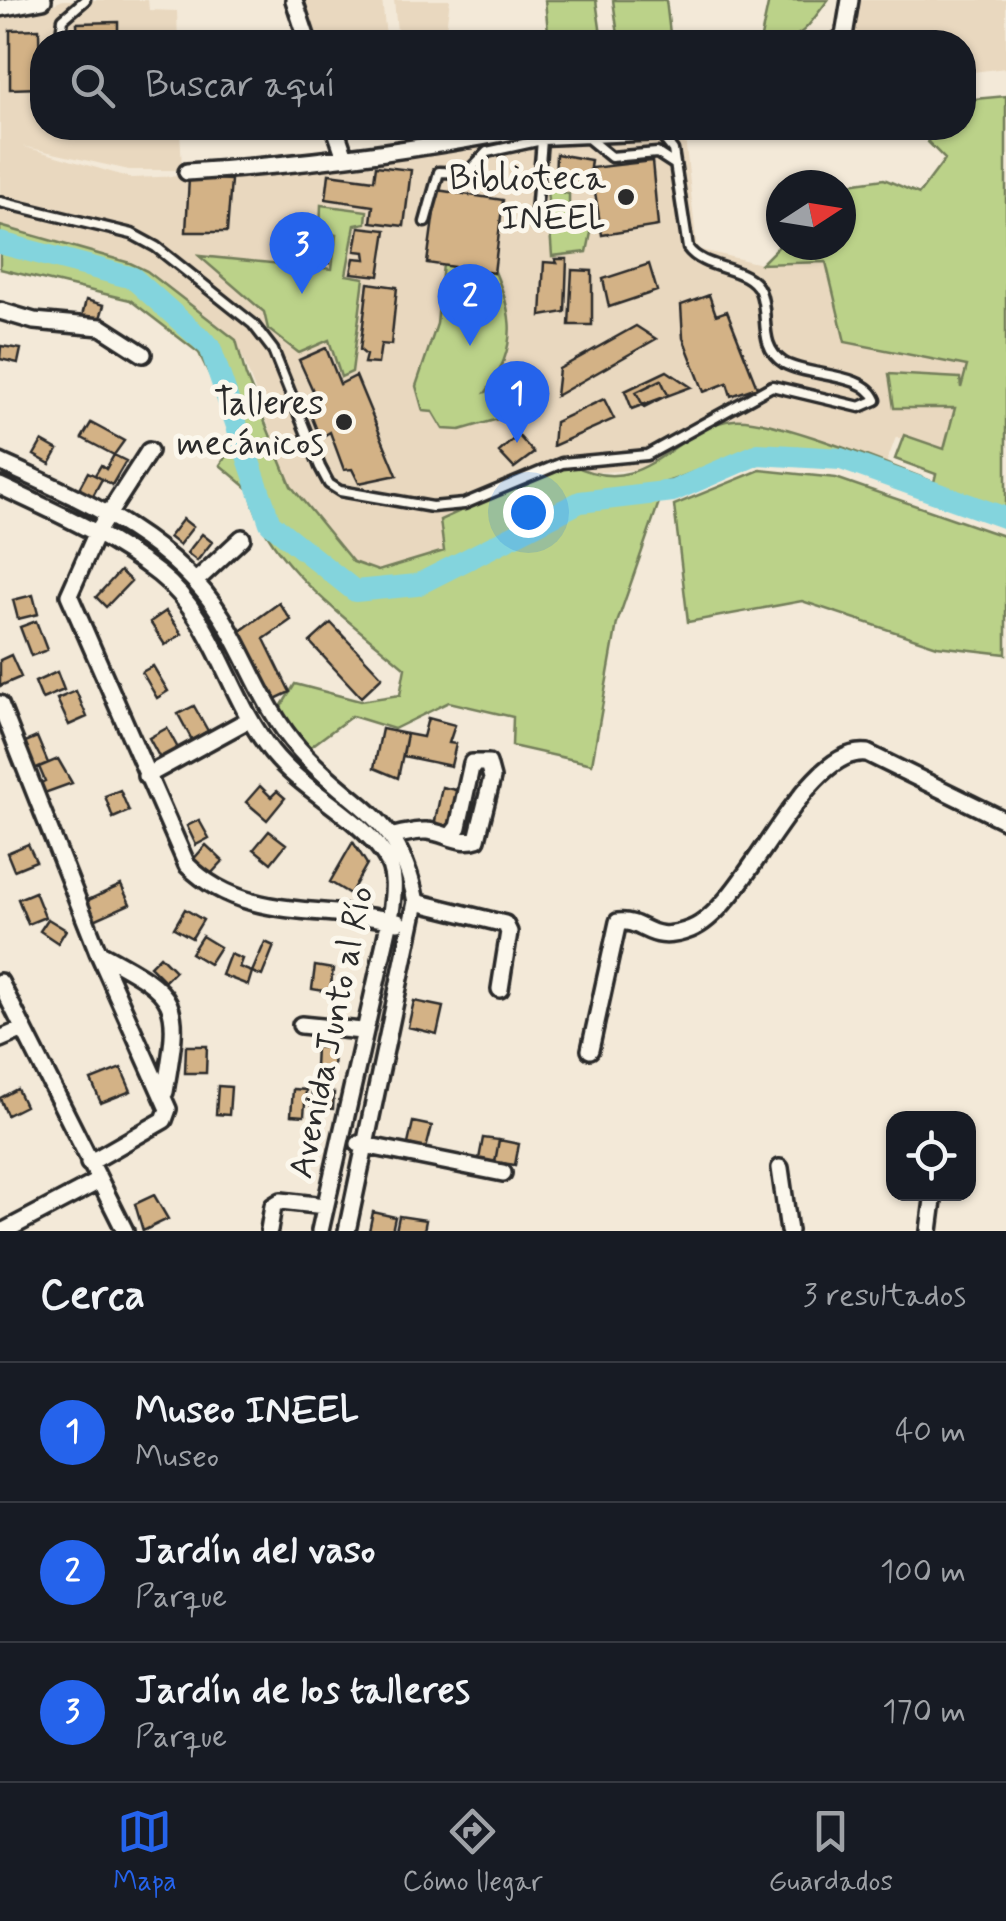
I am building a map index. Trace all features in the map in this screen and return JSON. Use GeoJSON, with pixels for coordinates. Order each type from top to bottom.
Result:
{"type":"FeatureCollection","features":[{"type":"Feature","properties":{"kind":"street"},"geometry":{"type":"LineString","coordinates":[[0,8],[43,0]]}},
{"type":"Feature","properties":{"kind":"street"},"geometry":{"type":"LineString","coordinates":[[294,0],[304,30]]}},
{"type":"Feature","properties":{"kind":"street"},"geometry":{"type":"LineString","coordinates":[[845,30],[850,0]]}},
{"type":"Feature","properties":{"kind":"street"},"geometry":{"type":"LineString","coordinates":[[340,140],[345,157]]}},
{"type":"Feature","properties":{"kind":"street"},"geometry":{"type":"LineString","coordinates":[[187,172],[480,140]]}},
{"type":"Feature","properties":{"kind":"street"},"geometry":{"type":"LineString","coordinates":[[0,312],[101,327],[143,354]]}},
{"type":"Feature","properties":{"kind":"street"},"geometry":{"type":"LineString","coordinates":[[149,451],[96,532],[69,595],[187,864],[209,886],[251,904],[412,925]]}},
{"type":"Feature","properties":{"kind":"street","name":"Avenida Junto al Río"},"geometry":{"type":"LineString","coordinates":[[0,462],[108,513],[197,580],[267,704],[316,767],[380,819],[409,864],[416,902],[348,1231]]}},
{"type":"Feature","properties":{"kind":"street","name":"Avenida Junto al Río"},"geometry":{"type":"LineString","coordinates":[[0,486],[96,532],[162,576],[204,627],[248,720],[304,785],[367,834],[386,856],[392,870],[390,920],[320,1231]]}},
{"type":"Feature","properties":{"kind":"street"},"geometry":{"type":"LineString","coordinates":[[197,580],[242,538]]}},
{"type":"Feature","properties":{"kind":"street"},"geometry":{"type":"LineString","coordinates":[[0,704],[98,952],[168,1108],[164,1120],[89,1163]]}},
{"type":"Feature","properties":{"kind":"street"},"geometry":{"type":"LineString","coordinates":[[146,776],[248,720]]}},
{"type":"Feature","properties":{"kind":"street"},"geometry":{"type":"LineString","coordinates":[[590,1050],[618,922],[668,937],[696,928],[741,886],[750,862],[808,788],[843,756],[868,753],[1006,820]]}},
{"type":"Feature","properties":{"kind":"street"},"geometry":{"type":"LineString","coordinates":[[393,836],[432,831],[450,837],[470,842],[477,839],[492,778],[488,763],[472,763],[458,827],[450,837]]}},
{"type":"Feature","properties":{"kind":"street"},"geometry":{"type":"LineString","coordinates":[[304,785],[316,767]]}},
{"type":"Feature","properties":{"kind":"street"},"geometry":{"type":"LineString","coordinates":[[416,902],[506,924],[509,932],[500,988]]}},
{"type":"Feature","properties":{"kind":"street"},"geometry":{"type":"LineString","coordinates":[[98,952],[152,980],[170,1003],[175,1020],[164,1094]]}},
{"type":"Feature","properties":{"kind":"street"},"geometry":{"type":"LineString","coordinates":[[0,982],[125,1231]]}},
{"type":"Feature","properties":{"kind":"street"},"geometry":{"type":"LineString","coordinates":[[301,1025],[362,1031]]}},
{"type":"Feature","properties":{"kind":"street"},"geometry":{"type":"LineString","coordinates":[[0,1039],[21,1030]]}},
{"type":"Feature","properties":{"kind":"street"},"geometry":{"type":"LineString","coordinates":[[340,1140],[503,1173]]}},
{"type":"Feature","properties":{"kind":"street"},"geometry":{"type":"LineString","coordinates":[[780,1168],[789,1231]]}},
{"type":"Feature","properties":{"kind":"street"},"geometry":{"type":"LineString","coordinates":[[4,1231],[99,1181]]}},
{"type":"Feature","properties":{"kind":"street"},"geometry":{"type":"LineString","coordinates":[[268,1230],[274,1206],[280,1201],[325,1206]]}},
{"type":"Feature","properties":{"kind":"street"},"geometry":{"type":"LineString","coordinates":[[930,1231],[934,1201]]}},
{"type":"Feature","properties":{"kind":"lane"},"geometry":{"type":"LineString","coordinates":[[62,30],[63,19],[84,0]]}},
{"type":"Feature","properties":{"kind":"lane"},"geometry":{"type":"LineString","coordinates":[[425,222],[439,172],[468,173],[487,152],[542,140],[536,225]]}},
{"type":"Feature","properties":{"kind":"lane"},"geometry":{"type":"LineString","coordinates":[[590,140],[611,157],[657,153],[675,165]]}},
{"type":"Feature","properties":{"kind":"lane"},"geometry":{"type":"LineString","coordinates":[[0,202],[132,234],[156,247],[252,324],[273,350],[329,484],[340,491],[448,507],[562,463],[647,455],[772,386],[860,407],[876,400],[865,387],[786,364],[774,355],[766,338],[760,290],[751,279],[697,260],[688,248],[673,150],[666,140]]}},
{"type":"Feature","properties":{"kind":"shaded area"},"geometry":{"type":"Polygon","coordinates":[[[63,0],[148,0],[149,10],[177,11],[178,30],[30,30],[30,140],[181,140],[182,170],[129,170],[22,146],[131,178],[315,171],[464,146],[508,145],[520,140],[685,140],[697,249],[761,264],[826,262],[845,342],[967,366],[942,455],[896,437],[886,464],[757,422],[732,420],[646,469],[588,473],[571,464],[440,521],[445,551],[378,571],[353,562],[291,486],[236,340],[147,271],[0,226],[0,14],[47,7],[63,0]]]}},
{"type":"Feature","properties":{"kind":"shaded area"},"geometry":{"type":"Polygon","coordinates":[[[304,0],[382,0],[385,30],[312,30],[304,0]]]}},
{"type":"Feature","properties":{"kind":"shaded area"},"geometry":{"type":"Polygon","coordinates":[[[394,0],[450,0],[446,30],[397,30],[394,0]]]}},
{"type":"Feature","properties":{"kind":"shaded area"},"geometry":{"type":"Polygon","coordinates":[[[852,0],[1006,0],[1006,68],[976,72],[976,30],[854,30],[852,0]]]}},
{"type":"Feature","properties":{"kind":"green space"},"geometry":{"type":"Polygon","coordinates":[[[545,0],[596,0],[600,30],[548,30],[545,0]]]}},
{"type":"Feature","properties":{"kind":"green space"},"geometry":{"type":"Polygon","coordinates":[[[613,0],[666,0],[670,30],[617,30],[613,0]]]}},
{"type":"Feature","properties":{"kind":"green space"},"geometry":{"type":"Polygon","coordinates":[[[769,0],[828,0],[803,30],[763,30],[769,0]]]}},
{"type":"Feature","properties":{"kind":"green space"},"geometry":{"type":"Polygon","coordinates":[[[1006,96],[1006,520],[874,475],[801,459],[739,457],[666,482],[617,623],[592,764],[512,746],[513,717],[449,702],[394,729],[352,716],[305,751],[279,710],[295,684],[360,701],[400,695],[405,668],[336,611],[290,566],[258,516],[250,490],[220,465],[235,443],[227,411],[199,353],[130,300],[0,269],[0,226],[130,263],[147,271],[236,340],[246,376],[291,486],[353,562],[378,571],[444,551],[440,520],[554,469],[571,464],[597,474],[620,475],[659,459],[713,425],[734,420],[804,434],[934,482],[936,474],[895,459],[904,435],[944,449],[955,408],[894,408],[889,374],[960,378],[961,388],[967,366],[845,342],[826,262],[761,264],[766,259],[856,260],[856,183],[884,179],[919,194],[945,159],[928,140],[976,140],[976,99],[1006,96]]]}},
{"type":"Feature","properties":{"kind":"green space"},"geometry":{"type":"Polygon","coordinates":[[[547,188],[569,194],[569,210],[579,220],[593,223],[587,252],[552,256],[547,188]]]}},
{"type":"Feature","properties":{"kind":"green space"},"geometry":{"type":"Polygon","coordinates":[[[321,205],[367,211],[366,223],[355,225],[346,275],[364,278],[352,372],[341,377],[329,340],[299,353],[268,329],[264,312],[199,256],[332,269],[336,235],[320,231],[321,205]]]}},
{"type":"Feature","properties":{"kind":"green space"},"geometry":{"type":"Polygon","coordinates":[[[477,227],[503,291],[510,330],[500,370],[486,392],[517,381],[526,411],[460,430],[443,429],[433,412],[423,411],[416,386],[437,324],[443,264],[477,227]]]}},
{"type":"Feature","properties":{"kind":"green space"},"geometry":{"type":"Polygon","coordinates":[[[760,470],[836,478],[1006,537],[1006,654],[937,646],[802,601],[688,622],[674,505],[760,470]]]}},
{"type":"Feature","properties":{"kind":"building"},"geometry":{"type":"Polygon","coordinates":[[[118,22],[118,30],[77,30],[77,23],[118,22]]]}},
{"type":"Feature","properties":{"kind":"building"},"geometry":{"type":"Polygon","coordinates":[[[39,29],[30,30],[30,88],[10,89],[10,30],[39,29]]]}},
{"type":"Feature","properties":{"kind":"building"},"geometry":{"type":"Polygon","coordinates":[[[556,154],[591,160],[587,190],[555,186],[556,154]]]}},
{"type":"Feature","properties":{"kind":"building","name":"Biblioteca INEEL"},"geometry":{"type":"Polygon","coordinates":[[[652,161],[658,226],[602,235],[591,168],[652,161]]]}},
{"type":"Feature","properties":{"kind":"building"},"geometry":{"type":"Polygon","coordinates":[[[376,166],[411,170],[404,226],[371,222],[373,206],[326,199],[329,174],[374,180],[376,166]]]}},
{"type":"Feature","properties":{"kind":"building"},"geometry":{"type":"Polygon","coordinates":[[[189,178],[231,180],[227,232],[186,232],[189,178]]]}},
{"type":"Feature","properties":{"kind":"building"},"geometry":{"type":"Polygon","coordinates":[[[437,190],[503,200],[494,273],[427,263],[437,190]]]}},
{"type":"Feature","properties":{"kind":"building"},"geometry":{"type":"Polygon","coordinates":[[[359,227],[386,230],[379,276],[351,273],[354,258],[366,259],[365,252],[355,251],[359,227]]]}},
{"type":"Feature","properties":{"kind":"building"},"geometry":{"type":"Polygon","coordinates":[[[292,232],[330,237],[329,263],[290,259],[292,232]]]}},
{"type":"Feature","properties":{"kind":"building"},"geometry":{"type":"Polygon","coordinates":[[[555,259],[567,259],[565,312],[541,316],[544,262],[557,263],[555,259]]]}},
{"type":"Feature","properties":{"kind":"building"},"geometry":{"type":"Polygon","coordinates":[[[649,264],[657,291],[609,307],[603,279],[649,264]]]}},
{"type":"Feature","properties":{"kind":"building"},"geometry":{"type":"Polygon","coordinates":[[[572,270],[592,271],[592,325],[569,325],[572,270]]]}},
{"type":"Feature","properties":{"kind":"building"},"geometry":{"type":"Polygon","coordinates":[[[368,283],[397,287],[391,345],[381,344],[378,364],[364,363],[366,355],[360,350],[368,283]]]}},
{"type":"Feature","properties":{"kind":"building"},"geometry":{"type":"Polygon","coordinates":[[[709,295],[716,315],[727,311],[757,387],[731,396],[727,383],[704,392],[683,338],[681,305],[709,295]]]}},
{"type":"Feature","properties":{"kind":"building"},"geometry":{"type":"Polygon","coordinates":[[[86,300],[104,305],[98,325],[81,320],[86,300]]]}},
{"type":"Feature","properties":{"kind":"building"},"geometry":{"type":"Polygon","coordinates":[[[636,326],[656,339],[556,396],[559,369],[636,326]]]}},
{"type":"Feature","properties":{"kind":"building"},"geometry":{"type":"Polygon","coordinates":[[[1,346],[21,349],[18,363],[0,359],[1,346]]]}},
{"type":"Feature","properties":{"kind":"building","name":"Talleres mecánicos"},"geometry":{"type":"Polygon","coordinates":[[[326,348],[340,384],[356,376],[397,475],[359,483],[352,469],[344,470],[330,432],[320,438],[304,398],[314,393],[299,360],[326,348]]]}},
{"type":"Feature","properties":{"kind":"building"},"geometry":{"type":"Polygon","coordinates":[[[667,371],[691,387],[632,409],[625,391],[667,371]]]}},
{"type":"Feature","properties":{"kind":"building"},"geometry":{"type":"Polygon","coordinates":[[[661,380],[668,395],[644,407],[636,392],[661,380]]]}},
{"type":"Feature","properties":{"kind":"building"},"geometry":{"type":"Polygon","coordinates":[[[604,399],[614,419],[553,446],[555,422],[604,399]]]}},
{"type":"Feature","properties":{"kind":"building"},"geometry":{"type":"Polygon","coordinates":[[[91,423],[124,441],[114,455],[82,438],[91,423]]]}},
{"type":"Feature","properties":{"kind":"building"},"geometry":{"type":"Polygon","coordinates":[[[518,435],[534,453],[514,468],[499,452],[518,435]]]}},
{"type":"Feature","properties":{"kind":"building"},"geometry":{"type":"Polygon","coordinates":[[[42,441],[58,450],[50,464],[34,455],[42,441]]]}},
{"type":"Feature","properties":{"kind":"building"},"geometry":{"type":"Polygon","coordinates":[[[114,455],[126,461],[112,485],[95,475],[101,465],[106,469],[114,455]]]}},
{"type":"Feature","properties":{"kind":"building"},"geometry":{"type":"Polygon","coordinates":[[[88,472],[102,479],[90,501],[76,494],[88,472]]]}},
{"type":"Feature","properties":{"kind":"building"},"geometry":{"type":"Polygon","coordinates":[[[183,519],[193,527],[179,545],[169,537],[183,519]]]}},
{"type":"Feature","properties":{"kind":"building"},"geometry":{"type":"Polygon","coordinates":[[[202,534],[212,542],[197,561],[187,553],[202,534]]]}},
{"type":"Feature","properties":{"kind":"building"},"geometry":{"type":"Polygon","coordinates":[[[120,571],[131,581],[106,607],[96,597],[120,571]]]}},
{"type":"Feature","properties":{"kind":"building"},"geometry":{"type":"Polygon","coordinates":[[[33,595],[38,614],[18,619],[13,600],[33,595]]]}},
{"type":"Feature","properties":{"kind":"building"},"geometry":{"type":"Polygon","coordinates":[[[279,603],[291,620],[264,639],[290,692],[273,700],[239,632],[279,603]]]}},
{"type":"Feature","properties":{"kind":"building"},"geometry":{"type":"Polygon","coordinates":[[[166,611],[182,634],[165,645],[150,622],[166,611]]]}},
{"type":"Feature","properties":{"kind":"building"},"geometry":{"type":"Polygon","coordinates":[[[36,621],[47,650],[31,656],[20,627],[36,621]]]}},
{"type":"Feature","properties":{"kind":"building"},"geometry":{"type":"Polygon","coordinates":[[[331,623],[382,677],[361,697],[310,642],[331,623]]]}},
{"type":"Feature","properties":{"kind":"building"},"geometry":{"type":"Polygon","coordinates":[[[11,655],[21,677],[0,686],[0,660],[11,655]]]}},
{"type":"Feature","properties":{"kind":"building"},"geometry":{"type":"Polygon","coordinates":[[[153,666],[168,691],[157,698],[142,672],[153,666]]]}},
{"type":"Feature","properties":{"kind":"building"},"geometry":{"type":"Polygon","coordinates":[[[57,672],[64,690],[42,699],[35,682],[57,672]]]}},
{"type":"Feature","properties":{"kind":"building"},"geometry":{"type":"Polygon","coordinates":[[[76,691],[87,717],[69,725],[57,699],[76,691]]]}},
{"type":"Feature","properties":{"kind":"building"},"geometry":{"type":"Polygon","coordinates":[[[194,706],[208,731],[192,740],[178,714],[194,706]]]}},
{"type":"Feature","properties":{"kind":"building"},"geometry":{"type":"Polygon","coordinates":[[[428,718],[455,725],[449,743],[456,744],[451,766],[403,756],[407,734],[423,737],[428,718]]]}},
{"type":"Feature","properties":{"kind":"building"},"geometry":{"type":"Polygon","coordinates":[[[167,728],[180,752],[162,762],[149,738],[167,728]]]}},
{"type":"Feature","properties":{"kind":"building"},"geometry":{"type":"Polygon","coordinates":[[[382,729],[407,734],[398,778],[374,768],[382,729]]]}},
{"type":"Feature","properties":{"kind":"building"},"geometry":{"type":"Polygon","coordinates":[[[37,737],[48,763],[27,772],[16,746],[37,737]]]}},
{"type":"Feature","properties":{"kind":"building"},"geometry":{"type":"Polygon","coordinates":[[[58,759],[72,783],[39,795],[35,786],[45,781],[39,767],[58,759]]]}},
{"type":"Feature","properties":{"kind":"building"},"geometry":{"type":"Polygon","coordinates":[[[260,786],[271,797],[277,791],[285,798],[267,820],[246,802],[260,786]]]}},
{"type":"Feature","properties":{"kind":"building"},"geometry":{"type":"Polygon","coordinates":[[[442,787],[460,791],[451,830],[434,826],[442,787]]]}},
{"type":"Feature","properties":{"kind":"building"},"geometry":{"type":"Polygon","coordinates":[[[120,790],[129,811],[113,818],[105,796],[120,790]]]}},
{"type":"Feature","properties":{"kind":"building"},"geometry":{"type":"Polygon","coordinates":[[[199,820],[209,838],[196,845],[187,826],[199,820]]]}},
{"type":"Feature","properties":{"kind":"building"},"geometry":{"type":"Polygon","coordinates":[[[269,831],[286,844],[271,863],[254,849],[269,831]]]}},
{"type":"Feature","properties":{"kind":"building"},"geometry":{"type":"Polygon","coordinates":[[[353,842],[367,864],[350,894],[330,882],[353,842]]]}},
{"type":"Feature","properties":{"kind":"building"},"geometry":{"type":"Polygon","coordinates":[[[28,844],[36,861],[14,870],[7,853],[28,844]]]}},
{"type":"Feature","properties":{"kind":"building"},"geometry":{"type":"Polygon","coordinates":[[[206,845],[223,861],[208,877],[191,862],[206,845]]]}},
{"type":"Feature","properties":{"kind":"building"},"geometry":{"type":"Polygon","coordinates":[[[121,885],[130,904],[92,921],[84,902],[121,885]]]}},
{"type":"Feature","properties":{"kind":"building"},"geometry":{"type":"Polygon","coordinates":[[[35,892],[45,917],[28,924],[18,899],[35,892]]]}},
{"type":"Feature","properties":{"kind":"building"},"geometry":{"type":"Polygon","coordinates":[[[185,909],[203,920],[192,938],[174,928],[185,909]]]}},
{"type":"Feature","properties":{"kind":"building"},"geometry":{"type":"Polygon","coordinates":[[[48,919],[66,930],[58,943],[40,931],[48,919]]]}},
{"type":"Feature","properties":{"kind":"building"},"geometry":{"type":"Polygon","coordinates":[[[202,936],[220,947],[209,964],[191,953],[202,936]]]}},
{"type":"Feature","properties":{"kind":"building"},"geometry":{"type":"Polygon","coordinates":[[[265,942],[274,946],[262,976],[252,972],[265,942]]]}},
{"type":"Feature","properties":{"kind":"building"},"geometry":{"type":"Polygon","coordinates":[[[230,954],[242,959],[239,967],[252,972],[248,985],[222,975],[230,954]]]}},
{"type":"Feature","properties":{"kind":"building"},"geometry":{"type":"Polygon","coordinates":[[[160,956],[175,971],[165,981],[150,966],[160,956]]]}},
{"type":"Feature","properties":{"kind":"building"},"geometry":{"type":"Polygon","coordinates":[[[315,966],[333,969],[330,992],[312,989],[315,966]]]}},
{"type":"Feature","properties":{"kind":"building"},"geometry":{"type":"Polygon","coordinates":[[[414,1001],[443,1007],[437,1034],[408,1027],[414,1001]]]}},
{"type":"Feature","properties":{"kind":"building"},"geometry":{"type":"Polygon","coordinates":[[[186,1046],[207,1046],[206,1073],[185,1073],[186,1046]]]}},
{"type":"Feature","properties":{"kind":"building"},"geometry":{"type":"Polygon","coordinates":[[[316,1047],[334,1048],[333,1069],[315,1067],[316,1047]]]}},
{"type":"Feature","properties":{"kind":"building"},"geometry":{"type":"Polygon","coordinates":[[[121,1068],[131,1091],[101,1103],[91,1080],[121,1068]]]}},
{"type":"Feature","properties":{"kind":"building"},"geometry":{"type":"Polygon","coordinates":[[[218,1086],[231,1087],[229,1115],[216,1114],[218,1086]]]}},
{"type":"Feature","properties":{"kind":"building"},"geometry":{"type":"Polygon","coordinates":[[[17,1089],[25,1106],[7,1115],[0,1098],[17,1089]]]}},
{"type":"Feature","properties":{"kind":"building"},"geometry":{"type":"Polygon","coordinates":[[[293,1089],[306,1090],[304,1116],[291,1115],[293,1089]]]}},
{"type":"Feature","properties":{"kind":"building"},"geometry":{"type":"Polygon","coordinates":[[[312,1091],[334,1093],[333,1109],[311,1107],[312,1091]]]}},
{"type":"Feature","properties":{"kind":"building"},"geometry":{"type":"Polygon","coordinates":[[[413,1122],[432,1126],[426,1149],[408,1144],[413,1122]]]}},
{"type":"Feature","properties":{"kind":"building"},"geometry":{"type":"Polygon","coordinates":[[[483,1138],[499,1140],[495,1162],[479,1159],[483,1138]]]}},
{"type":"Feature","properties":{"kind":"building"},"geometry":{"type":"Polygon","coordinates":[[[499,1140],[519,1144],[515,1165],[495,1162],[499,1140]]]}},
{"type":"Feature","properties":{"kind":"building"},"geometry":{"type":"Polygon","coordinates":[[[154,1195],[168,1219],[143,1231],[135,1204],[154,1195]]]}},
{"type":"Feature","properties":{"kind":"building"},"geometry":{"type":"Polygon","coordinates":[[[373,1212],[395,1217],[392,1231],[369,1231],[373,1212]]]}},
{"type":"Feature","properties":{"kind":"building"},"geometry":{"type":"Polygon","coordinates":[[[399,1216],[426,1220],[424,1231],[396,1231],[399,1216]]]}},
{"type":"Feature","properties":{"kind":"waterway"},"geometry":{"type":"LineString","coordinates":[[0,243],[133,278],[210,347],[270,523],[355,591],[417,585],[580,502],[673,491],[758,454],[841,459],[1006,518]]}},
{"type":"Feature","properties":{"kind":"place","name":"Biblioteca INEEL"},"geometry":{"type":"Point","coordinates":[626,197]}},
{"type":"Feature","properties":{"kind":"place","name":"Jardín de los talleres"},"geometry":{"type":"Point","coordinates":[302,294]}},
{"type":"Feature","properties":{"kind":"place","name":"Jardín del vaso"},"geometry":{"type":"Point","coordinates":[470,346]}},
{"type":"Feature","properties":{"kind":"place","name":"Talleres mecánicos"},"geometry":{"type":"Point","coordinates":[344,422]}},
{"type":"Feature","properties":{"kind":"place","name":"Museo INEEL"},"geometry":{"type":"Point","coordinates":[517,443]}}]}
